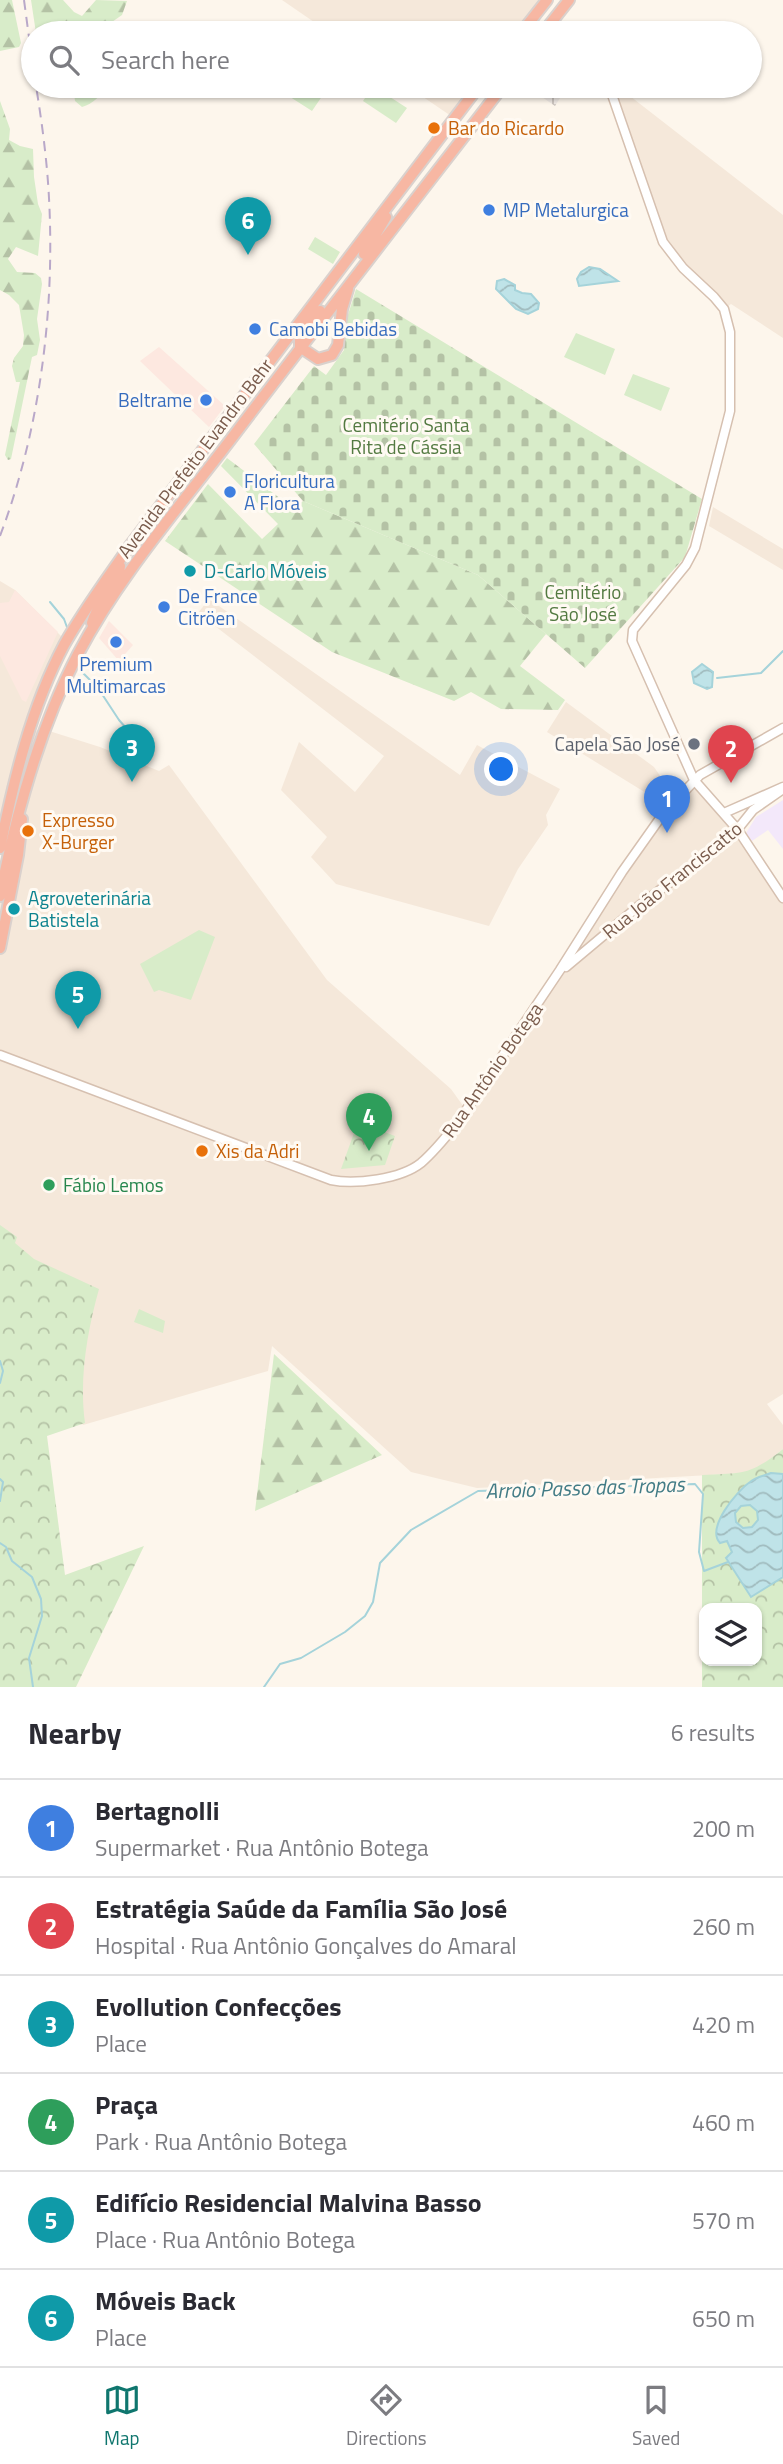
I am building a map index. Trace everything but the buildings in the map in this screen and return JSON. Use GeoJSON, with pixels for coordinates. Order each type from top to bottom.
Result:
{"type":"FeatureCollection","features":[{"type":"Feature","properties":{"kind":"highway"},"geometry":{"type":"LineString","coordinates":[[530,21],[547,0]]}},
{"type":"Feature","properties":{"kind":"highway"},"geometry":{"type":"LineString","coordinates":[[554,21],[569,0]]}},
{"type":"Feature","properties":{"kind":"highway","name":"Avenida Prefeito Evandro Behr"},"geometry":{"type":"LineString","coordinates":[[0,848],[19,766],[37,708],[64,645],[117,564],[470,98]]}},
{"type":"Feature","properties":{"kind":"highway","name":"Avenida Prefeito Evandro Behr"},"geometry":{"type":"LineString","coordinates":[[0,896],[32,767],[62,689],[89,636],[144,552],[494,98]]}},
{"type":"Feature","properties":{"kind":"highway"},"geometry":{"type":"LineString","coordinates":[[350,283],[342,309],[340,338],[335,351],[327,358],[318,359],[300,347],[300,336],[370,247],[398,193]]}},
{"type":"Feature","properties":{"kind":"highway"},"geometry":{"type":"LineString","coordinates":[[89,636],[95,610],[120,572],[121,567],[117,564]]}},
{"type":"Feature","properties":{"kind":"highway"},"geometry":{"type":"LineString","coordinates":[[0,816],[30,715],[37,708]]}},
{"type":"Feature","properties":{"kind":"highway"},"geometry":{"type":"LineString","coordinates":[[0,948],[18,855],[22,803]]}},
{"type":"Feature","properties":{"kind":"street"},"geometry":{"type":"LineString","coordinates":[[613,98],[663,242],[683,268],[724,309],[730,332],[729,418],[695,548],[687,565],[638,624],[631,637],[694,780],[738,831],[783,898]]}},
{"type":"Feature","properties":{"kind":"street","name":"Rua Antônio Botega"},"geometry":{"type":"LineString","coordinates":[[0,1055],[331,1180],[345,1183],[400,1173],[418,1165],[440,1144],[466,1110],[663,814],[694,780],[783,728]]}},
{"type":"Feature","properties":{"kind":"street","name":"Rua João Franciscatto"},"geometry":{"type":"LineString","coordinates":[[724,813],[783,788]]}},
{"type":"Feature","properties":{"kind":"street","name":"Rua João Franciscatto"},"geometry":{"type":"LineString","coordinates":[[560,970],[738,831],[753,810],[783,788]]}},
{"type":"Feature","properties":{"kind":"shaded area"},"geometry":{"type":"Polygon","coordinates":[[[282,0],[547,0],[530,21],[313,21],[282,0]]]}},
{"type":"Feature","properties":{"kind":"shaded area"},"geometry":{"type":"Polygon","coordinates":[[[425,98],[470,98],[454,118],[425,98]]]}},
{"type":"Feature","properties":{"kind":"shaded area"},"geometry":{"type":"Polygon","coordinates":[[[543,98],[560,98],[555,106],[543,98]]]}},
{"type":"Feature","properties":{"kind":"shaded area"},"geometry":{"type":"Polygon","coordinates":[[[613,98],[632,98],[783,215],[783,338],[731,304],[724,309],[667,248],[613,98]]]}},
{"type":"Feature","properties":{"kind":"shaded area"},"geometry":{"type":"Polygon","coordinates":[[[159,347],[225,406],[209,427],[140,361],[159,347]]]}},
{"type":"Feature","properties":{"kind":"shaded area"},"geometry":{"type":"Polygon","coordinates":[[[713,507],[783,549],[783,570],[709,526],[713,507]]]}},
{"type":"Feature","properties":{"kind":"shaded area"},"geometry":{"type":"Polygon","coordinates":[[[0,581],[15,590],[66,641],[18,751],[0,816],[0,581]]]}},
{"type":"Feature","properties":{"kind":"shaded area"},"geometry":{"type":"Polygon","coordinates":[[[15,590],[58,632],[26,702],[22,700],[0,656],[0,603],[9,602],[15,590]]]}},
{"type":"Feature","properties":{"kind":"shaded area"},"geometry":{"type":"Polygon","coordinates":[[[209,599],[460,775],[477,745],[560,789],[546,815],[548,825],[518,869],[489,926],[336,884],[311,857],[327,837],[281,790],[299,742],[355,792],[384,756],[198,613],[209,599]]]}},
{"type":"Feature","properties":{"kind":"shaded area","name":"Premium Multimarcas"},"geometry":{"type":"Polygon","coordinates":[[[109,621],[133,645],[119,661],[99,638],[109,621]]]}},
{"type":"Feature","properties":{"kind":"shaded area"},"geometry":{"type":"Polygon","coordinates":[[[566,702],[654,767],[663,780],[651,796],[547,732],[566,702]]]}},
{"type":"Feature","properties":{"kind":"shaded area"},"geometry":{"type":"Polygon","coordinates":[[[46,730],[100,747],[159,771],[169,765],[327,980],[451,1089],[466,1110],[622,872],[694,780],[705,791],[783,898],[783,1394],[767,1404],[783,1425],[783,1449],[762,1466],[746,1473],[477,1488],[411,1472],[272,1346],[268,1371],[83,1425],[0,1320],[0,863],[6,830],[33,731],[46,730]]]}},
{"type":"Feature","properties":{"kind":"shaded area"},"geometry":{"type":"Polygon","coordinates":[[[783,800],[783,849],[768,830],[752,841],[746,833],[756,817],[783,800]]]}},
{"type":"Feature","properties":{"kind":"green space"},"geometry":{"type":"Polygon","coordinates":[[[0,0],[12,0],[21,43],[19,47],[0,51],[0,0]]]}},
{"type":"Feature","properties":{"kind":"green space"},"geometry":{"type":"Polygon","coordinates":[[[31,0],[63,0],[82,16],[96,0],[127,1],[122,15],[113,21],[34,21],[31,0]]]}},
{"type":"Feature","properties":{"kind":"green space"},"geometry":{"type":"Polygon","coordinates":[[[75,98],[97,98],[82,107],[75,98]]]}},
{"type":"Feature","properties":{"kind":"green space"},"geometry":{"type":"Polygon","coordinates":[[[292,98],[321,98],[312,111],[292,98]]]}},
{"type":"Feature","properties":{"kind":"green space"},"geometry":{"type":"Polygon","coordinates":[[[365,98],[392,98],[407,108],[396,123],[363,101],[365,98]]]}},
{"type":"Feature","properties":{"kind":"green space"},"geometry":{"type":"Polygon","coordinates":[[[0,101],[10,129],[9,140],[33,149],[34,177],[42,214],[38,256],[16,247],[8,259],[17,272],[35,273],[41,278],[42,284],[37,319],[40,340],[37,355],[32,357],[11,459],[8,460],[5,455],[20,382],[16,382],[12,366],[14,358],[23,346],[24,335],[19,305],[0,290],[0,101]]]}},
{"type":"Feature","properties":{"kind":"green space"},"geometry":{"type":"Polygon","coordinates":[[[315,237],[340,252],[333,264],[308,249],[315,237]]]}},
{"type":"Feature","properties":{"kind":"green space","name":"Cemitério Santa Rita de Cássia"},"geometry":{"type":"Polygon","coordinates":[[[356,289],[702,499],[685,557],[585,668],[478,575],[303,501],[254,444],[314,366],[326,375],[344,350],[347,318],[356,289]]]}},
{"type":"Feature","properties":{"kind":"green space"},"geometry":{"type":"Polygon","coordinates":[[[576,333],[615,349],[605,375],[564,357],[576,333]]]}},
{"type":"Feature","properties":{"kind":"green space"},"geometry":{"type":"Polygon","coordinates":[[[633,374],[670,388],[661,411],[624,395],[633,374]]]}},
{"type":"Feature","properties":{"kind":"green space"},"geometry":{"type":"Polygon","coordinates":[[[227,458],[294,509],[303,501],[478,575],[546,634],[520,666],[565,700],[558,710],[501,709],[471,692],[454,701],[332,652],[165,541],[208,484],[262,539],[278,524],[221,466],[227,458]]]}},
{"type":"Feature","properties":{"kind":"green space"},"geometry":{"type":"Polygon","coordinates":[[[199,930],[215,937],[191,1000],[159,990],[154,992],[140,964],[199,930]]]}},
{"type":"Feature","properties":{"kind":"green space"},"geometry":{"type":"Polygon","coordinates":[[[358,1122],[395,1136],[385,1165],[341,1169],[358,1122]]]}},
{"type":"Feature","properties":{"kind":"green space"},"geometry":{"type":"Polygon","coordinates":[[[0,1225],[17,1237],[15,1243],[34,1259],[99,1289],[85,1356],[85,1423],[47,1436],[65,1575],[144,1546],[76,1687],[0,1687],[0,1225]]]}},
{"type":"Feature","properties":{"kind":"green space"},"geometry":{"type":"Polygon","coordinates":[[[139,1309],[165,1321],[163,1333],[134,1322],[139,1309]]]}},
{"type":"Feature","properties":{"kind":"green space"},"geometry":{"type":"Polygon","coordinates":[[[274,1354],[382,1455],[255,1511],[274,1354]]]}},
{"type":"Feature","properties":{"kind":"green space"},"geometry":{"type":"Polygon","coordinates":[[[783,1449],[783,1687],[702,1687],[702,1666],[762,1666],[762,1603],[702,1603],[702,1475],[745,1471],[762,1464],[783,1449]]]}},
{"type":"Feature","properties":{"kind":"water"},"geometry":{"type":"Polygon","coordinates":[[[589,267],[600,269],[618,281],[579,286],[577,279],[581,272],[589,267]]]}},
{"type":"Feature","properties":{"kind":"water"},"geometry":{"type":"Polygon","coordinates":[[[504,279],[515,285],[515,290],[531,294],[539,303],[538,309],[528,314],[516,309],[496,289],[497,281],[504,279]]]}},
{"type":"Feature","properties":{"kind":"water"},"geometry":{"type":"Polygon","coordinates":[[[702,664],[713,672],[712,687],[707,689],[694,683],[692,672],[702,664]]]}},
{"type":"Feature","properties":{"kind":"water"},"geometry":{"type":"Polygon","coordinates":[[[771,1473],[783,1474],[783,1577],[751,1597],[726,1558],[732,1552],[727,1541],[720,1543],[717,1529],[724,1511],[737,1494],[752,1480],[771,1473]],[[750,1505],[741,1506],[735,1513],[736,1522],[743,1528],[752,1527],[758,1520],[757,1511],[750,1505]]]}},
{"type":"Feature","properties":{"kind":"waterway"},"geometry":{"type":"LineString","coordinates":[[50,602],[64,619],[68,630]]}},
{"type":"Feature","properties":{"kind":"waterway"},"geometry":{"type":"LineString","coordinates":[[717,678],[761,673],[783,651]]}},
{"type":"Feature","properties":{"kind":"waterway"},"geometry":{"type":"LineString","coordinates":[[79,661],[83,673],[98,688],[119,720],[147,752]]}},
{"type":"Feature","properties":{"kind":"waterway"},"geometry":{"type":"LineString","coordinates":[[0,1361],[3,1371],[0,1383]]}},
{"type":"Feature","properties":{"kind":"waterway"},"geometry":{"type":"LineString","coordinates":[[0,1479],[3,1482],[0,1501]]}},
{"type":"Feature","properties":{"kind":"waterway","name":"Arroio Passo das Tropas"},"geometry":{"type":"LineString","coordinates":[[264,1687],[280,1664],[301,1658],[345,1632],[365,1616],[373,1602],[380,1563],[411,1530],[478,1491],[695,1484],[703,1494],[699,1552],[704,1571],[728,1562]]}},
{"type":"Feature","properties":{"kind":"waterway"},"geometry":{"type":"LineString","coordinates":[[0,1543],[6,1547],[12,1561],[32,1577],[41,1599],[42,1616],[29,1658],[33,1687]]}},
{"type":"Feature","properties":{"kind":"railway"},"geometry":{"type":"LineString","coordinates":[[24,0],[27,21]]}},
{"type":"Feature","properties":{"kind":"railway"},"geometry":{"type":"LineString","coordinates":[[0,536],[14,496],[35,412],[47,326],[50,283],[49,198],[38,98]]}},
{"type":"Feature","properties":{"kind":"place","name":"Bar do Ricardo"},"geometry":{"type":"Point","coordinates":[434,128]}},
{"type":"Feature","properties":{"kind":"place","name":"MP Metalurgica"},"geometry":{"type":"Point","coordinates":[489,210]}},
{"type":"Feature","properties":{"kind":"place","name":"Móveis Back"},"geometry":{"type":"Point","coordinates":[248,255]}},
{"type":"Feature","properties":{"kind":"place","name":"Camobi Bebidas"},"geometry":{"type":"Point","coordinates":[255,329]}},
{"type":"Feature","properties":{"kind":"place","name":"Beltrame"},"geometry":{"type":"Point","coordinates":[206,400]}},
{"type":"Feature","properties":{"kind":"place","name":"Floricultura A Flora"},"geometry":{"type":"Point","coordinates":[230,492]}},
{"type":"Feature","properties":{"kind":"place","name":"D-Carlo Móveis"},"geometry":{"type":"Point","coordinates":[190,571]}},
{"type":"Feature","properties":{"kind":"place","name":"De France Citröen"},"geometry":{"type":"Point","coordinates":[164,607]}},
{"type":"Feature","properties":{"kind":"place","name":"Premium Multimarcas"},"geometry":{"type":"Point","coordinates":[116,642]}},
{"type":"Feature","properties":{"kind":"place","name":"Capela São José"},"geometry":{"type":"Point","coordinates":[694,744]}},
{"type":"Feature","properties":{"kind":"place","name":"Evollution Confecções"},"geometry":{"type":"Point","coordinates":[132,782]}},
{"type":"Feature","properties":{"kind":"place","name":"Estratégia Saúde da Família São José"},"geometry":{"type":"Point","coordinates":[731,783]}},
{"type":"Feature","properties":{"kind":"place","name":"Expresso X-Burger"},"geometry":{"type":"Point","coordinates":[28,831]}},
{"type":"Feature","properties":{"kind":"place","name":"Bertagnolli"},"geometry":{"type":"Point","coordinates":[667,833]}},
{"type":"Feature","properties":{"kind":"place","name":"Agroveterinária Batistela"},"geometry":{"type":"Point","coordinates":[14,909]}},
{"type":"Feature","properties":{"kind":"place","name":"Edifício Residencial Malvina Basso"},"geometry":{"type":"Point","coordinates":[78,1029]}},
{"type":"Feature","properties":{"kind":"place","name":"Xis da Adri"},"geometry":{"type":"Point","coordinates":[202,1151]}},
{"type":"Feature","properties":{"kind":"place","name":"Praça"},"geometry":{"type":"Point","coordinates":[369,1151]}},
{"type":"Feature","properties":{"kind":"place","name":"Fábio Lemos"},"geometry":{"type":"Point","coordinates":[49,1185]}},
{"type":"Feature","properties":{"kind":"park label","name":"Cemitério São José"},"geometry":{"type":"Point","coordinates":[583,603]}}]}
